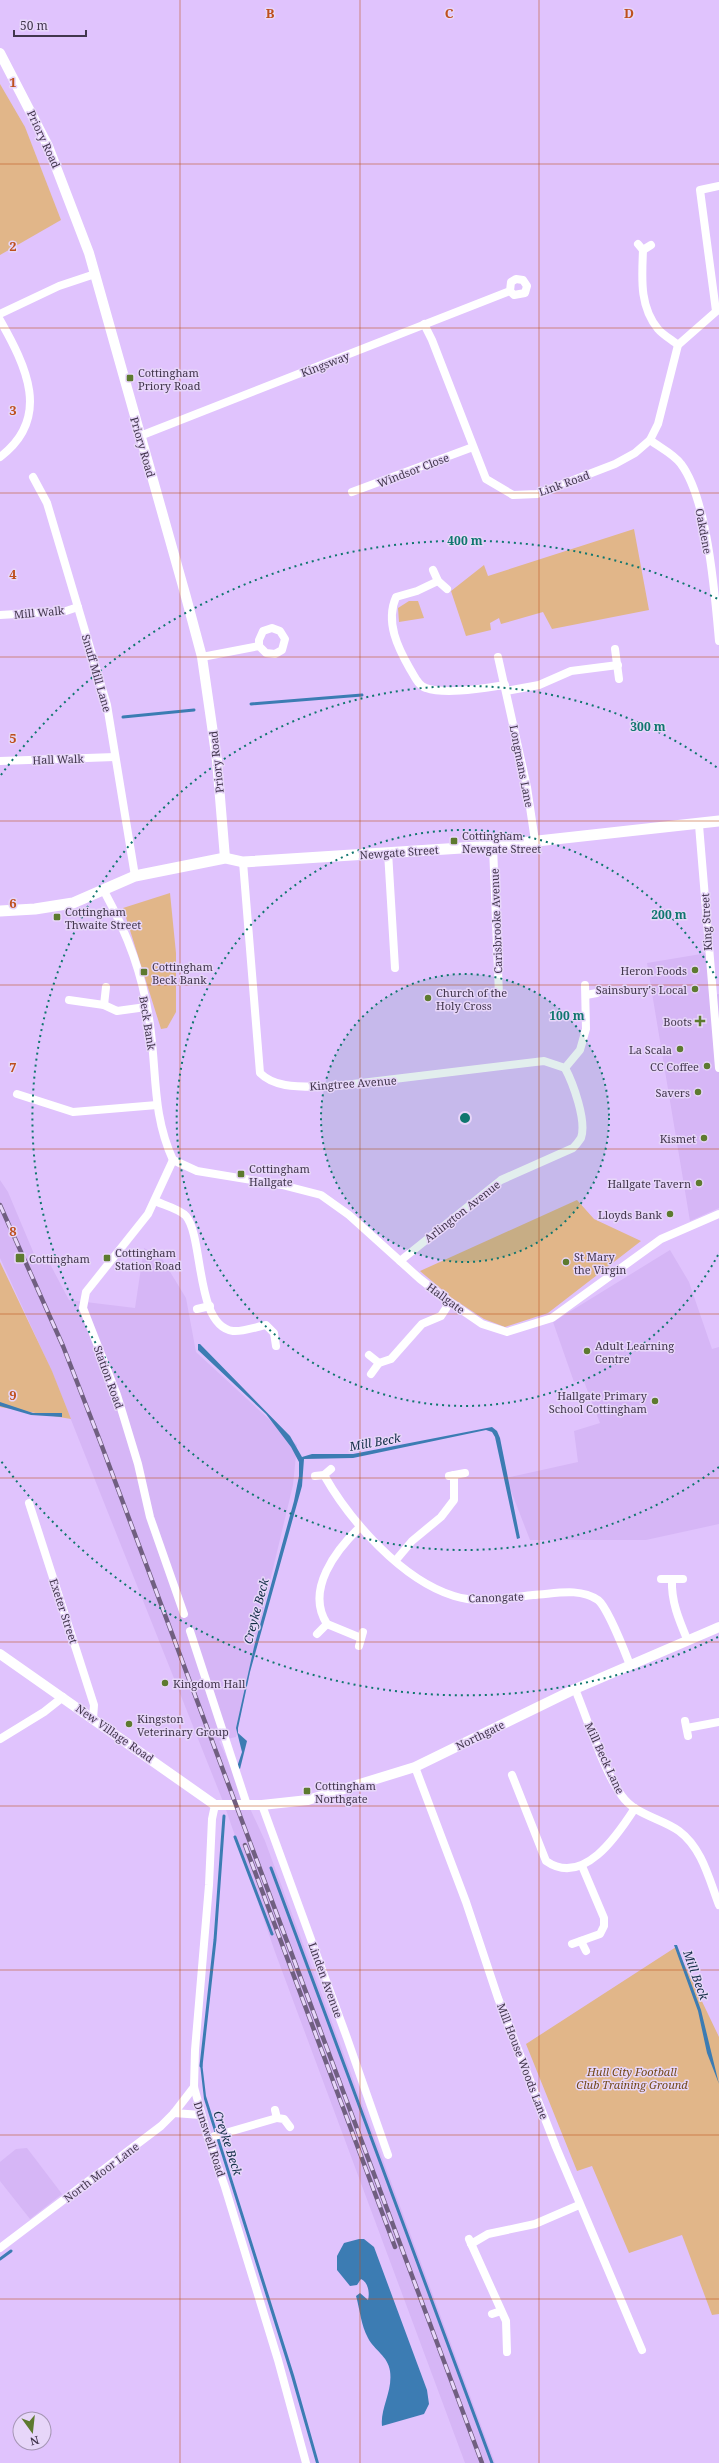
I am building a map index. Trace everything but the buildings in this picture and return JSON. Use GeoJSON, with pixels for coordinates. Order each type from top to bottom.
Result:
{"type":"FeatureCollection","features":[{"type":"Feature","properties":{"kind":"main road","name":"Newgate Street"},"geometry":{"type":"LineString","coordinates":[[0,911],[35,909],[73,903],[104,891],[135,876],[225,858],[243,862],[493,846],[719,821]]}},
{"type":"Feature","properties":{"kind":"street","name":"Priory Road"},"geometry":{"type":"LineString","coordinates":[[0,53],[48,146],[78,220],[95,274],[202,657],[217,761],[225,858]]}},
{"type":"Feature","properties":{"kind":"street"},"geometry":{"type":"LineString","coordinates":[[651,246],[641,247],[642,290],[645,302],[658,329],[678,345],[717,310],[700,190],[719,186]]}},
{"type":"Feature","properties":{"kind":"street"},"geometry":{"type":"LineString","coordinates":[[0,314],[59,286],[95,274]]}},
{"type":"Feature","properties":{"kind":"street","name":"Kingsway"},"geometry":{"type":"LineString","coordinates":[[140,436],[510,290]]}},
{"type":"Feature","properties":{"kind":"street"},"geometry":{"type":"LineString","coordinates":[[0,320],[20,356],[30,387],[30,416],[20,437],[0,457]]}},
{"type":"Feature","properties":{"kind":"street","name":"Link Road"},"geometry":{"type":"LineString","coordinates":[[424,324],[432,340],[486,479],[513,495],[537,494],[615,464],[635,453],[650,440],[658,424],[678,345]]}},
{"type":"Feature","properties":{"kind":"street","name":"Oakdene"},"geometry":{"type":"LineString","coordinates":[[650,440],[680,462],[688,473],[699,505],[713,580],[719,641]]}},
{"type":"Feature","properties":{"kind":"street","name":"Windsor Close"},"geometry":{"type":"LineString","coordinates":[[352,492],[473,447]]}},
{"type":"Feature","properties":{"kind":"street","name":"Snuff Mill Lane"},"geometry":{"type":"LineString","coordinates":[[33,477],[47,503],[107,706],[135,876]]}},
{"type":"Feature","properties":{"kind":"street"},"geometry":{"type":"LineString","coordinates":[[433,570],[438,581],[447,589]]}},
{"type":"Feature","properties":{"kind":"street"},"geometry":{"type":"LineString","coordinates":[[438,581],[417,591],[396,597],[391,608],[396,644],[418,681],[425,688],[454,690],[539,685],[571,671],[618,665]]}},
{"type":"Feature","properties":{"kind":"street","name":"Mill Walk"},"geometry":{"type":"LineString","coordinates":[[0,615],[66,611],[78,607]]}},
{"type":"Feature","properties":{"kind":"street"},"geometry":{"type":"LineString","coordinates":[[202,657],[260,646]]}},
{"type":"Feature","properties":{"kind":"street"},"geometry":{"type":"LineString","coordinates":[[615,649],[619,679]]}},
{"type":"Feature","properties":{"kind":"street","name":"Longmans Lane"},"geometry":{"type":"LineString","coordinates":[[498,657],[527,787],[535,841]]}},
{"type":"Feature","properties":{"kind":"street","name":"Hall Walk"},"geometry":{"type":"LineString","coordinates":[[0,761],[115,757]]}},
{"type":"Feature","properties":{"kind":"street","name":"King Street"},"geometry":{"type":"LineString","coordinates":[[699,824],[715,988],[719,1068]]}},
{"type":"Feature","properties":{"kind":"street","name":"Carisbrooke Avenue"},"geometry":{"type":"LineString","coordinates":[[493,846],[499,995]]}},
{"type":"Feature","properties":{"kind":"street"},"geometry":{"type":"LineString","coordinates":[[388,852],[395,968]]}},
{"type":"Feature","properties":{"kind":"street","name":"Kingtree Avenue"},"geometry":{"type":"LineString","coordinates":[[243,862],[260,1074],[268,1082],[294,1086],[328,1087],[381,1082],[544,1061],[565,1068]]}},
{"type":"Feature","properties":{"kind":"street","name":"Beck Bank"},"geometry":{"type":"LineString","coordinates":[[104,891],[124,929],[141,972],[150,1024],[157,1105],[164,1138],[174,1160]]}},
{"type":"Feature","properties":{"kind":"street"},"geometry":{"type":"LineString","coordinates":[[565,1068],[580,1050],[586,1029],[585,985]]}},
{"type":"Feature","properties":{"kind":"street"},"geometry":{"type":"LineString","coordinates":[[104,1005],[106,987]]}},
{"type":"Feature","properties":{"kind":"street"},"geometry":{"type":"LineString","coordinates":[[586,995],[597,993]]}},
{"type":"Feature","properties":{"kind":"street"},"geometry":{"type":"LineString","coordinates":[[69,1000],[104,1005],[117,1011],[146,1007]]}},
{"type":"Feature","properties":{"kind":"street","name":"Arlington Avenue"},"geometry":{"type":"LineString","coordinates":[[400,1261],[502,1180],[573,1148],[580,1139],[582,1130],[574,1084],[565,1068]]}},
{"type":"Feature","properties":{"kind":"street"},"geometry":{"type":"LineString","coordinates":[[17,1094],[73,1112],[157,1105]]}},
{"type":"Feature","properties":{"kind":"street","name":"Station Road"},"geometry":{"type":"LineString","coordinates":[[174,1160],[155,1201],[138,1227],[86,1292],[83,1308],[117,1395],[138,1464],[150,1517],[184,1614]]}},
{"type":"Feature","properties":{"kind":"street","name":"Hallgate"},"geometry":{"type":"LineString","coordinates":[[174,1160],[197,1171],[267,1182],[321,1195],[349,1215],[400,1261],[450,1302],[482,1324],[507,1332],[552,1318],[661,1239],[719,1214]]}},
{"type":"Feature","properties":{"kind":"street"},"geometry":{"type":"LineString","coordinates":[[155,1201],[185,1215],[194,1232],[200,1278],[215,1318],[223,1327],[233,1331],[266,1325],[274,1333],[276,1346]]}},
{"type":"Feature","properties":{"kind":"street"},"geometry":{"type":"LineString","coordinates":[[371,1374],[379,1363],[391,1359],[422,1324],[433,1322],[441,1316],[450,1302]]}},
{"type":"Feature","properties":{"kind":"street"},"geometry":{"type":"LineString","coordinates":[[197,1309],[210,1306]]}},
{"type":"Feature","properties":{"kind":"street"},"geometry":{"type":"LineString","coordinates":[[370,1354],[379,1363]]}},
{"type":"Feature","properties":{"kind":"street"},"geometry":{"type":"LineString","coordinates":[[315,1476],[324,1475],[331,1469]]}},
{"type":"Feature","properties":{"kind":"street"},"geometry":{"type":"LineString","coordinates":[[396,1560],[412,1541],[441,1517],[454,1500],[451,1475],[465,1473]]}},
{"type":"Feature","properties":{"kind":"street","name":"Canongate"},"geometry":{"type":"LineString","coordinates":[[324,1475],[337,1499],[360,1527],[396,1560],[430,1586],[456,1597],[479,1600],[583,1593],[599,1601],[630,1665]]}},
{"type":"Feature","properties":{"kind":"street","name":"Exeter Street"},"geometry":{"type":"LineString","coordinates":[[29,1503],[94,1706],[93,1719]]}},
{"type":"Feature","properties":{"kind":"street"},"geometry":{"type":"LineString","coordinates":[[360,1527],[332,1559],[320,1592],[319,1608],[327,1624],[361,1639]]}},
{"type":"Feature","properties":{"kind":"street"},"geometry":{"type":"LineString","coordinates":[[662,1579],[683,1579]]}},
{"type":"Feature","properties":{"kind":"street"},"geometry":{"type":"LineString","coordinates":[[672,1580],[671,1591],[676,1612],[687,1639]]}},
{"type":"Feature","properties":{"kind":"street"},"geometry":{"type":"LineString","coordinates":[[317,1634],[327,1624]]}},
{"type":"Feature","properties":{"kind":"street","name":"Northgate"},"geometry":{"type":"LineString","coordinates":[[215,1805],[247,1806],[308,1800],[415,1767],[575,1689],[687,1639],[719,1627]]}},
{"type":"Feature","properties":{"kind":"street"},"geometry":{"type":"LineString","coordinates":[[190,1631],[247,1806]]}},
{"type":"Feature","properties":{"kind":"street","name":"New Village Road"},"geometry":{"type":"LineString","coordinates":[[0,1654],[215,1805]]}},
{"type":"Feature","properties":{"kind":"street","name":"Mill Beck Lane"},"geometry":{"type":"LineString","coordinates":[[575,1689],[613,1781],[622,1797],[635,1808],[679,1831],[698,1851],[719,1905]]}},
{"type":"Feature","properties":{"kind":"street"},"geometry":{"type":"LineString","coordinates":[[0,1739],[44,1712],[63,1697]]}},
{"type":"Feature","properties":{"kind":"street"},"geometry":{"type":"LineString","coordinates":[[687,1728],[719,1722]]}},
{"type":"Feature","properties":{"kind":"street","name":"Mill House Woods Lane"},"geometry":{"type":"LineString","coordinates":[[415,1767],[466,1902],[498,1998],[579,2205],[642,2350]]}},
{"type":"Feature","properties":{"kind":"street"},"geometry":{"type":"LineString","coordinates":[[512,1776],[512,1787],[546,1861],[555,1867],[568,1869],[582,1866],[593,1858],[624,1825],[635,1808]]}},
{"type":"Feature","properties":{"kind":"street","name":"Dunswell Road"},"geometry":{"type":"LineString","coordinates":[[215,1805],[212,1819],[209,1886],[195,2050],[194,2087],[201,2115],[210,2137],[276,2353],[306,2463]]}},
{"type":"Feature","properties":{"kind":"street","name":"Linden Avenue"},"geometry":{"type":"LineString","coordinates":[[262,1805],[345,2031],[388,2156]]}},
{"type":"Feature","properties":{"kind":"street"},"geometry":{"type":"LineString","coordinates":[[572,1944],[600,1934],[604,1926],[604,1918],[582,1866]]}},
{"type":"Feature","properties":{"kind":"street"},"geometry":{"type":"LineString","coordinates":[[581,1941],[586,1951]]}},
{"type":"Feature","properties":{"kind":"street","name":"North Moor Lane"},"geometry":{"type":"LineString","coordinates":[[0,2248],[102,2172],[174,2113],[194,2087]]}},
{"type":"Feature","properties":{"kind":"street"},"geometry":{"type":"LineString","coordinates":[[174,2113],[201,2115]]}},
{"type":"Feature","properties":{"kind":"street"},"geometry":{"type":"LineString","coordinates":[[210,2137],[276,2114],[284,2119],[290,2127]]}},
{"type":"Feature","properties":{"kind":"street"},"geometry":{"type":"LineString","coordinates":[[507,2352],[506,2321],[470,2241],[488,2234],[535,2224],[579,2205]]}},
{"type":"Feature","properties":{"kind":"street"},"geometry":{"type":"LineString","coordinates":[[492,2314],[501,2311]]}},
{"type":"Feature","properties":{"kind":"shaded area"},"geometry":{"type":"Polygon","coordinates":[[[707,953],[714,995],[719,994],[719,1208],[690,1221],[647,963],[707,953]]]}},
{"type":"Feature","properties":{"kind":"shaded area"},"geometry":{"type":"Polygon","coordinates":[[[0,1180],[8,1192],[37,1261],[50,1264],[69,1300],[135,1308],[144,1248],[161,1257],[186,1298],[196,1352],[297,1445],[293,1485],[265,1602],[236,1737],[219,1741],[265,1841],[495,2463],[465,2463],[275,1952],[224,1804],[52,1372],[0,1258],[0,1180]]]}},
{"type":"Feature","properties":{"kind":"shaded area","name":"Hallgate Primary School Cottingham"},"geometry":{"type":"Polygon","coordinates":[[[670,1250],[689,1282],[712,1349],[719,1347],[719,1524],[646,1540],[530,1540],[506,1478],[578,1462],[574,1431],[600,1423],[583,1379],[574,1382],[553,1322],[670,1250]]]}},
{"type":"Feature","properties":{"kind":"shaded area"},"geometry":{"type":"Polygon","coordinates":[[[27,2148],[62,2194],[30,2219],[0,2181],[0,2162],[16,2149],[27,2148]]]}},
{"type":"Feature","properties":{"kind":"green space"},"geometry":{"type":"Polygon","coordinates":[[[0,84],[25,127],[61,220],[0,255],[0,84]]]}},
{"type":"Feature","properties":{"kind":"green space"},"geometry":{"type":"Polygon","coordinates":[[[634,529],[649,610],[552,629],[543,612],[501,624],[499,618],[490,623],[491,630],[466,636],[451,591],[484,565],[488,576],[634,529]]]}},
{"type":"Feature","properties":{"kind":"green space"},"geometry":{"type":"Polygon","coordinates":[[[409,601],[418,601],[424,618],[399,622],[398,608],[409,601]]]}},
{"type":"Feature","properties":{"kind":"green space"},"geometry":{"type":"Polygon","coordinates":[[[170,893],[176,953],[176,1012],[167,1028],[161,1029],[123,908],[170,893]]]}},
{"type":"Feature","properties":{"kind":"green space"},"geometry":{"type":"Polygon","coordinates":[[[577,1200],[594,1219],[641,1241],[548,1313],[505,1327],[484,1319],[452,1298],[420,1271],[577,1200]]]}},
{"type":"Feature","properties":{"kind":"green space"},"geometry":{"type":"Polygon","coordinates":[[[0,1262],[52,1371],[71,1419],[0,1407],[0,1262]]]}},
{"type":"Feature","properties":{"kind":"green space","name":"Hull City Football Club Training Ground"},"geometry":{"type":"Polygon","coordinates":[[[676,1947],[719,2037],[719,2314],[712,2315],[682,2235],[629,2253],[592,2166],[577,2171],[526,2044],[676,1947]]]}},
{"type":"Feature","properties":{"kind":"water"},"geometry":{"type":"Polygon","coordinates":[[[198,1344],[200,1344],[290,1436],[302,1457],[312,1454],[353,1454],[492,1427],[497,1431],[500,1438],[520,1538],[517,1539],[495,1437],[492,1432],[486,1430],[353,1458],[304,1459],[302,1486],[250,1672],[238,1728],[238,1733],[247,1741],[240,1769],[237,1767],[242,1752],[236,1728],[254,1647],[294,1501],[299,1476],[299,1462],[291,1447],[266,1414],[198,1350],[198,1344]]]}},
{"type":"Feature","properties":{"kind":"water"},"geometry":{"type":"Polygon","coordinates":[[[0,1402],[33,1413],[62,1413],[62,1417],[31,1415],[0,1406],[0,1402]]]}},
{"type":"Feature","properties":{"kind":"water"},"geometry":{"type":"Polygon","coordinates":[[[674,1945],[677,1945],[701,2010],[719,2084],[707,2053],[698,2011],[674,1945]]]}},
{"type":"Feature","properties":{"kind":"water"},"geometry":{"type":"Polygon","coordinates":[[[202,2062],[206,2096],[294,2375],[319,2463],[316,2463],[291,2376],[204,2099],[200,2064],[202,2062]]]}},
{"type":"Feature","properties":{"kind":"water"},"geometry":{"type":"Polygon","coordinates":[[[364,2239],[374,2247],[427,2390],[429,2404],[424,2414],[382,2426],[383,2413],[390,2386],[390,2371],[387,2361],[368,2338],[362,2323],[356,2296],[360,2293],[368,2300],[368,2288],[361,2279],[357,2285],[350,2286],[337,2270],[337,2256],[344,2243],[364,2239]]]}},
{"type":"Feature","properties":{"kind":"waterway"},"geometry":{"type":"LineString","coordinates":[[251,704],[362,695]]}},
{"type":"Feature","properties":{"kind":"waterway"},"geometry":{"type":"LineString","coordinates":[[123,717],[194,710]]}},
{"type":"Feature","properties":{"kind":"waterway","name":"Creyke Beck"},"geometry":{"type":"LineString","coordinates":[[201,2066],[215,1940],[224,1816]]}},
{"type":"Feature","properties":{"kind":"waterway"},"geometry":{"type":"LineString","coordinates":[[235,1837],[272,1934]]}},
{"type":"Feature","properties":{"kind":"waterway"},"geometry":{"type":"LineString","coordinates":[[271,1868],[492,2463]]}},
{"type":"Feature","properties":{"kind":"waterway"},"geometry":{"type":"LineString","coordinates":[[0,2259],[11,2251]]}},
{"type":"Feature","properties":{"kind":"railway"},"geometry":{"type":"LineString","coordinates":[[0,1205],[63,1346],[100,1441],[482,2463]]}},
{"type":"Feature","properties":{"kind":"railway"},"geometry":{"type":"LineString","coordinates":[[245,1845],[395,2247]]}},
{"type":"Feature","properties":{"kind":"place","name":"Cottingham Priory Road"},"geometry":{"type":"Point","coordinates":[130,378]}},
{"type":"Feature","properties":{"kind":"place","name":"Cottingham Newgate Street"},"geometry":{"type":"Point","coordinates":[454,841]}},
{"type":"Feature","properties":{"kind":"place","name":"Cottingham Thwaite Street"},"geometry":{"type":"Point","coordinates":[57,917]}},
{"type":"Feature","properties":{"kind":"place","name":"Heron Foods"},"geometry":{"type":"Point","coordinates":[695,970]}},
{"type":"Feature","properties":{"kind":"place","name":"Cottingham Beck Bank"},"geometry":{"type":"Point","coordinates":[144,972]}},
{"type":"Feature","properties":{"kind":"place","name":"Sainsbury's Local"},"geometry":{"type":"Point","coordinates":[695,989]}},
{"type":"Feature","properties":{"kind":"place","name":"Church of the Holy Cross"},"geometry":{"type":"Point","coordinates":[428,998]}},
{"type":"Feature","properties":{"kind":"place","name":"Boots"},"geometry":{"type":"Point","coordinates":[700,1021]}},
{"type":"Feature","properties":{"kind":"place","name":"La Scala"},"geometry":{"type":"Point","coordinates":[680,1049]}},
{"type":"Feature","properties":{"kind":"place","name":"CC Coffee"},"geometry":{"type":"Point","coordinates":[707,1066]}},
{"type":"Feature","properties":{"kind":"place","name":"Savers"},"geometry":{"type":"Point","coordinates":[698,1092]}},
{"type":"Feature","properties":{"kind":"place","name":"Kismet"},"geometry":{"type":"Point","coordinates":[704,1138]}},
{"type":"Feature","properties":{"kind":"place","name":"Cottingham Hallgate"},"geometry":{"type":"Point","coordinates":[241,1174]}},
{"type":"Feature","properties":{"kind":"place","name":"Hallgate Tavern"},"geometry":{"type":"Point","coordinates":[699,1183]}},
{"type":"Feature","properties":{"kind":"place","name":"Lloyds Bank"},"geometry":{"type":"Point","coordinates":[670,1214]}},
{"type":"Feature","properties":{"kind":"place","name":"Cottingham"},"geometry":{"type":"Point","coordinates":[20,1258]}},
{"type":"Feature","properties":{"kind":"place","name":"Cottingham Station Road"},"geometry":{"type":"Point","coordinates":[107,1258]}},
{"type":"Feature","properties":{"kind":"place","name":"St Mary the Virgin"},"geometry":{"type":"Point","coordinates":[566,1262]}},
{"type":"Feature","properties":{"kind":"place","name":"Adult Learning Centre"},"geometry":{"type":"Point","coordinates":[587,1351]}},
{"type":"Feature","properties":{"kind":"place","name":"Hallgate Primary School Cottingham"},"geometry":{"type":"Point","coordinates":[655,1401]}},
{"type":"Feature","properties":{"kind":"place","name":"Kingdom Hall"},"geometry":{"type":"Point","coordinates":[165,1683]}},
{"type":"Feature","properties":{"kind":"place","name":"Kingston Veterinary Group"},"geometry":{"type":"Point","coordinates":[129,1724]}},
{"type":"Feature","properties":{"kind":"place","name":"Cottingham Northgate"},"geometry":{"type":"Point","coordinates":[307,1791]}},
{"type":"Feature","properties":{"kind":"water label","name":"Mill Beck"},"geometry":{"type":"Point","coordinates":[375,1442]}},
{"type":"Feature","properties":{"kind":"water label","name":"Mill Beck"},"geometry":{"type":"Point","coordinates":[696,1975]}}]}
